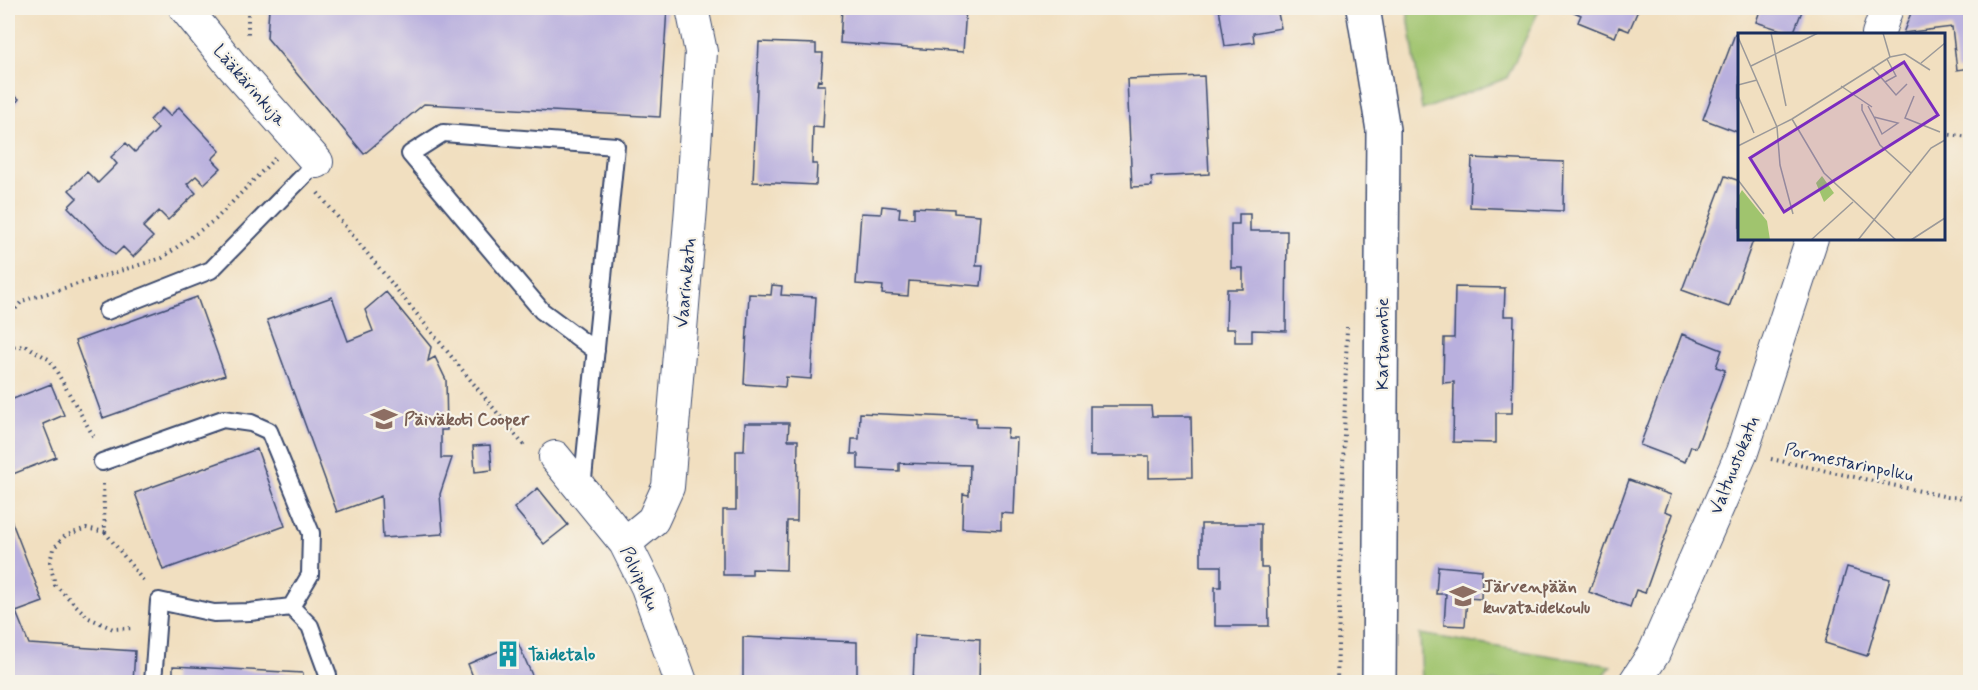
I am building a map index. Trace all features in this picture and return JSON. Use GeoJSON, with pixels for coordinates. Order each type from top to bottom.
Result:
{"type":"FeatureCollection","features":[{"type":"Feature","properties":{"kind":"street","name":"Lääkärinkuja"},"geometry":{"type":"LineString","coordinates":[[185,8],[311,169]]}},
{"type":"Feature","properties":{"kind":"street","name":"Vaarinkatu"},"geometry":{"type":"LineString","coordinates":[[625,543],[653,520],[668,487],[691,208],[701,52],[692,8]]}},
{"type":"Feature","properties":{"kind":"street","name":"Kartanontie"},"geometry":{"type":"LineString","coordinates":[[1364,8],[1383,130],[1379,682]]}},
{"type":"Feature","properties":{"kind":"street"},"geometry":{"type":"LineString","coordinates":[[1878,33],[1887,8]]}},
{"type":"Feature","properties":{"kind":"street","name":"Valtuustokatu"},"geometry":{"type":"LineString","coordinates":[[1635,682],[1654,653],[1742,452],[1811,240]]}},
{"type":"Feature","properties":{"kind":"street","name":"Polvipolku"},"geometry":{"type":"LineString","coordinates":[[541,453],[581,489],[625,543],[648,587],[681,682]]}},
{"type":"Feature","properties":{"kind":"lane"},"geometry":{"type":"LineString","coordinates":[[581,489],[596,351],[616,146],[442,133],[410,154],[542,311],[596,351]]}},
{"type":"Feature","properties":{"kind":"lane"},"geometry":{"type":"LineString","coordinates":[[108,311],[211,270],[311,169]]}},
{"type":"Feature","properties":{"kind":"lane"},"geometry":{"type":"LineString","coordinates":[[102,462],[223,419],[251,423],[269,431],[311,533],[310,575],[291,607]]}},
{"type":"Feature","properties":{"kind":"lane"},"geometry":{"type":"LineString","coordinates":[[153,682],[159,601],[214,613],[291,607]]}},
{"type":"Feature","properties":{"kind":"lane"},"geometry":{"type":"LineString","coordinates":[[291,607],[310,626],[328,675],[328,682]]}},
{"type":"Feature","properties":{"kind":"path"},"geometry":{"type":"LineString","coordinates":[[1945,134],[1971,136]]}},
{"type":"Feature","properties":{"kind":"path"},"geometry":{"type":"LineString","coordinates":[[8,318],[22,301],[162,258],[216,219],[281,152],[311,169],[541,453]]}},
{"type":"Feature","properties":{"kind":"path"},"geometry":{"type":"LineString","coordinates":[[1337,682],[1347,318]]}},
{"type":"Feature","properties":{"kind":"path"},"geometry":{"type":"LineString","coordinates":[[8,347],[26,346],[50,360],[95,438],[102,462],[105,532],[159,601]]}},
{"type":"Feature","properties":{"kind":"path","name":"Pormestarinpolku"},"geometry":{"type":"LineString","coordinates":[[1742,452],[1947,497],[1971,498]]}},
{"type":"Feature","properties":{"kind":"path"},"geometry":{"type":"LineString","coordinates":[[105,532],[86,528],[65,536],[53,549],[50,562],[55,585],[89,618],[113,629],[136,628],[157,621]]}},
{"type":"Feature","properties":{"kind":"green space"},"geometry":{"type":"Polygon","coordinates":[[[1407,8],[1540,8],[1507,78],[1422,110],[1407,8]]]}},
{"type":"Feature","properties":{"kind":"green space"},"geometry":{"type":"Polygon","coordinates":[[[1420,634],[1611,666],[1599,682],[1422,682],[1420,634]]]}},
{"type":"Feature","properties":{"kind":"building"},"geometry":{"type":"Polygon","coordinates":[[[269,8],[667,8],[660,117],[424,104],[364,154],[267,38],[269,8]]]}},
{"type":"Feature","properties":{"kind":"building"},"geometry":{"type":"Polygon","coordinates":[[[842,8],[966,8],[963,52],[840,43],[842,8]]]}},
{"type":"Feature","properties":{"kind":"building"},"geometry":{"type":"Polygon","coordinates":[[[1219,8],[1277,8],[1281,28],[1253,33],[1254,42],[1225,46],[1219,8]]]}},
{"type":"Feature","properties":{"kind":"building"},"geometry":{"type":"Polygon","coordinates":[[[1568,8],[1639,8],[1629,31],[1619,27],[1615,37],[1578,22],[1581,15],[1568,8]]]}},
{"type":"Feature","properties":{"kind":"building"},"geometry":{"type":"Polygon","coordinates":[[[1761,8],[1794,8],[1802,11],[1793,33],[1756,22],[1761,8]]]}},
{"type":"Feature","properties":{"kind":"building"},"geometry":{"type":"Polygon","coordinates":[[[1913,8],[1970,8],[1970,68],[1957,70],[1952,27],[1903,33],[1913,8]]]}},
{"type":"Feature","properties":{"kind":"building"},"geometry":{"type":"Polygon","coordinates":[[[1735,34],[1738,35],[1738,132],[1703,119],[1735,34]]]}},
{"type":"Feature","properties":{"kind":"building"},"geometry":{"type":"Polygon","coordinates":[[[759,42],[816,44],[816,53],[823,53],[821,81],[818,80],[817,85],[825,85],[823,128],[813,127],[812,164],[817,164],[816,185],[753,182],[759,42]]]}},
{"type":"Feature","properties":{"kind":"building"},"geometry":{"type":"Polygon","coordinates":[[[1204,76],[1209,174],[1151,177],[1152,186],[1132,187],[1127,79],[1204,76]]]}},
{"type":"Feature","properties":{"kind":"building"},"geometry":{"type":"Polygon","coordinates":[[[8,91],[19,99],[8,114],[8,91]]]}},
{"type":"Feature","properties":{"kind":"building"},"geometry":{"type":"Polygon","coordinates":[[[179,107],[220,151],[212,159],[221,168],[204,184],[196,176],[187,184],[196,193],[168,220],[159,211],[143,227],[153,237],[133,257],[123,247],[115,255],[68,207],[77,198],[69,190],[87,172],[98,183],[117,164],[111,157],[126,143],[135,152],[158,129],[150,120],[162,108],[170,116],[179,107]]]}},
{"type":"Feature","properties":{"kind":"building"},"geometry":{"type":"Polygon","coordinates":[[[1472,158],[1564,162],[1563,211],[1470,207],[1472,158]]]}},
{"type":"Feature","properties":{"kind":"building"},"geometry":{"type":"Polygon","coordinates":[[[1725,176],[1738,180],[1738,240],[1753,240],[1729,307],[1682,290],[1725,176]]]}},
{"type":"Feature","properties":{"kind":"building"},"geometry":{"type":"Polygon","coordinates":[[[882,206],[900,208],[899,217],[914,218],[914,207],[954,209],[954,213],[980,215],[976,266],[983,266],[981,286],[909,281],[908,296],[882,294],[883,286],[856,284],[861,213],[881,214],[882,206]]]}},
{"type":"Feature","properties":{"kind":"building"},"geometry":{"type":"Polygon","coordinates":[[[1239,214],[1250,214],[1250,231],[1287,231],[1286,331],[1252,330],[1252,342],[1235,342],[1235,329],[1226,329],[1227,289],[1243,289],[1243,268],[1231,268],[1231,224],[1239,224],[1239,214]]]}},
{"type":"Feature","properties":{"kind":"building"},"geometry":{"type":"Polygon","coordinates":[[[772,285],[782,286],[781,295],[816,297],[811,379],[786,377],[785,387],[744,384],[749,294],[771,295],[772,285]]]}},
{"type":"Feature","properties":{"kind":"building"},"geometry":{"type":"Polygon","coordinates":[[[1455,287],[1505,288],[1504,316],[1514,316],[1512,413],[1496,413],[1496,443],[1453,442],[1454,382],[1443,383],[1444,338],[1454,338],[1455,287]]]}},
{"type":"Feature","properties":{"kind":"building"},"geometry":{"type":"Polygon","coordinates":[[[386,292],[431,347],[428,361],[435,357],[446,380],[447,430],[441,430],[441,458],[452,458],[440,494],[443,534],[383,538],[381,496],[337,512],[267,320],[332,297],[348,341],[373,331],[365,310],[386,292]]]}},
{"type":"Feature","properties":{"kind":"building"},"geometry":{"type":"Polygon","coordinates":[[[197,297],[225,375],[103,418],[75,341],[197,297]]]}},
{"type":"Feature","properties":{"kind":"building"},"geometry":{"type":"Polygon","coordinates":[[[1682,334],[1722,350],[1716,367],[1725,370],[1696,448],[1691,446],[1685,462],[1640,445],[1682,334]]]}},
{"type":"Feature","properties":{"kind":"building"},"geometry":{"type":"Polygon","coordinates":[[[51,384],[64,415],[43,424],[56,457],[8,476],[8,401],[51,384]]]}},
{"type":"Feature","properties":{"kind":"building"},"geometry":{"type":"Polygon","coordinates":[[[1090,406],[1151,406],[1152,416],[1191,416],[1192,477],[1149,478],[1149,456],[1090,456],[1090,406]]]}},
{"type":"Feature","properties":{"kind":"building"},"geometry":{"type":"Polygon","coordinates":[[[860,413],[976,418],[976,427],[1008,428],[1007,438],[1017,438],[1014,514],[1001,513],[1001,530],[962,528],[963,494],[969,495],[970,465],[899,463],[899,471],[858,469],[858,454],[851,454],[852,439],[859,439],[860,413]]]}},
{"type":"Feature","properties":{"kind":"building"},"geometry":{"type":"Polygon","coordinates":[[[745,423],[789,423],[788,440],[798,440],[797,521],[787,521],[786,570],[752,569],[752,575],[723,575],[723,510],[736,510],[736,451],[744,451],[745,423]]]}},
{"type":"Feature","properties":{"kind":"building"},"geometry":{"type":"Polygon","coordinates":[[[490,445],[492,470],[475,472],[473,446],[490,445]]]}},
{"type":"Feature","properties":{"kind":"building"},"geometry":{"type":"Polygon","coordinates":[[[257,449],[285,526],[163,570],[135,493],[257,449]]]}},
{"type":"Feature","properties":{"kind":"building"},"geometry":{"type":"Polygon","coordinates":[[[1629,480],[1671,495],[1665,511],[1673,514],[1645,593],[1636,590],[1630,607],[1589,592],[1629,480]]]}},
{"type":"Feature","properties":{"kind":"building"},"geometry":{"type":"Polygon","coordinates":[[[538,488],[568,525],[544,544],[514,508],[538,488]]]}},
{"type":"Feature","properties":{"kind":"building"},"geometry":{"type":"Polygon","coordinates":[[[8,512],[43,602],[16,612],[29,644],[135,651],[133,682],[8,682],[8,512]]]}},
{"type":"Feature","properties":{"kind":"building"},"geometry":{"type":"Polygon","coordinates":[[[1201,524],[1261,524],[1261,568],[1268,568],[1269,626],[1215,626],[1215,587],[1221,587],[1221,566],[1201,566],[1201,524]]]}},
{"type":"Feature","properties":{"kind":"building","name":"Järvenpään kuvataidekoulu"},"geometry":{"type":"Polygon","coordinates":[[[1438,566],[1482,570],[1481,599],[1467,598],[1465,626],[1444,625],[1446,594],[1436,594],[1438,566]]]}},
{"type":"Feature","properties":{"kind":"building"},"geometry":{"type":"Polygon","coordinates":[[[1847,567],[1890,579],[1867,656],[1825,643],[1847,567]]]}},
{"type":"Feature","properties":{"kind":"building"},"geometry":{"type":"Polygon","coordinates":[[[915,635],[980,639],[979,682],[913,682],[915,635]]]}},
{"type":"Feature","properties":{"kind":"building"},"geometry":{"type":"Polygon","coordinates":[[[743,637],[857,642],[857,682],[743,682],[743,637]]]}},
{"type":"Feature","properties":{"kind":"building","name":"Taidetalo"},"geometry":{"type":"Polygon","coordinates":[[[518,643],[535,682],[475,682],[468,664],[518,643]]]}},
{"type":"Feature","properties":{"kind":"building"},"geometry":{"type":"Polygon","coordinates":[[[173,666],[303,673],[303,682],[173,682],[173,666]]]}},
{"type":"Feature","properties":{"kind":"place","name":"Päiväkoti Cooper"},"geometry":{"type":"Point","coordinates":[384,419]}},
{"type":"Feature","properties":{"kind":"place","name":"Järvenpään kuvataidekoulu"},"geometry":{"type":"Point","coordinates":[1463,596]}},
{"type":"Feature","properties":{"kind":"place","name":"Taidetalo"},"geometry":{"type":"Point","coordinates":[508,654]}}]}
